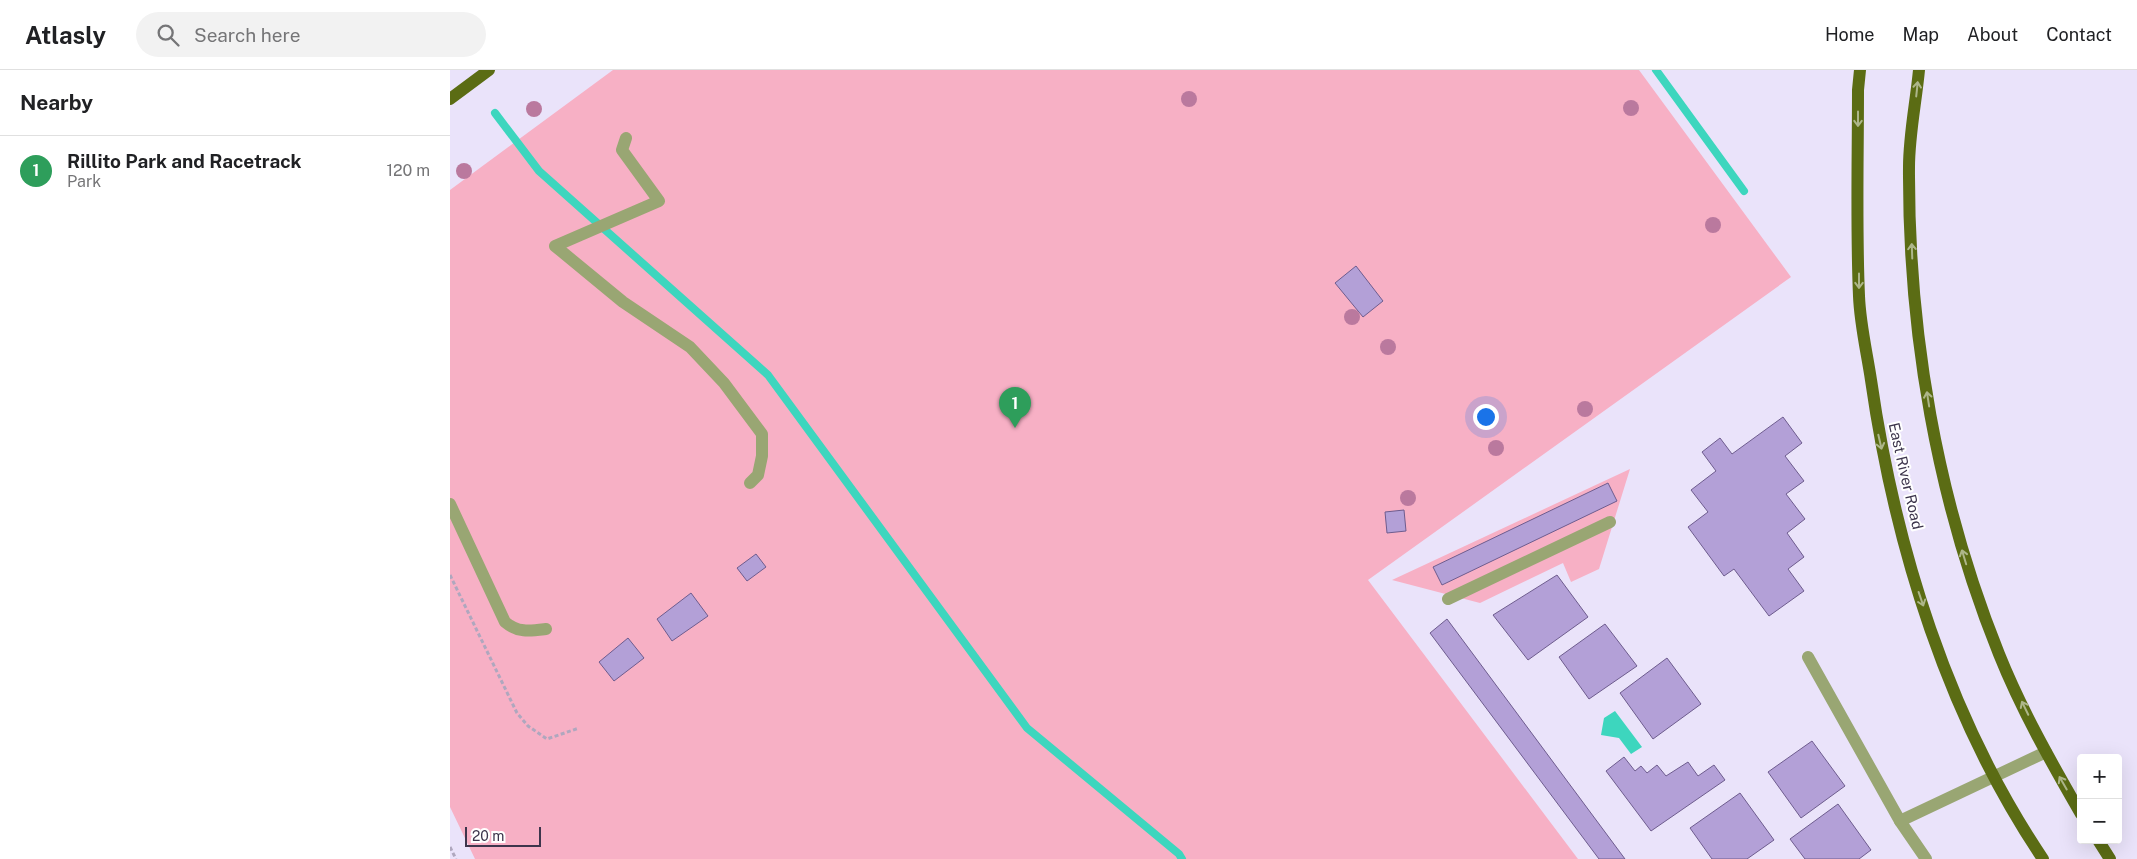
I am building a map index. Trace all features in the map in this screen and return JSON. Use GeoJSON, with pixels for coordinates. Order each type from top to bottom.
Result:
{"type":"FeatureCollection","features":[{"type":"Feature","properties":{"kind":"main road"},"geometry":{"type":"LineString","coordinates":[[450,99],[489,70]]}},
{"type":"Feature","properties":{"kind":"main road","name":"East River Road"},"geometry":{"type":"LineString","coordinates":[[1860,70],[1858,90],[1859,298],[1878,433],[1910,568],[1945,672],[1995,778],[2043,859]]}},
{"type":"Feature","properties":{"kind":"main road"},"geometry":{"type":"LineString","coordinates":[[1919,70],[1909,165],[1914,301],[1932,428],[1963,556],[1999,655],[2046,752],[2077,807]]}},
{"type":"Feature","properties":{"kind":"main road"},"geometry":{"type":"LineString","coordinates":[[2101,844],[2110,859]]}},
{"type":"Feature","properties":{"kind":"lane"},"geometry":{"type":"LineString","coordinates":[[626,138],[622,150],[659,201],[555,246],[623,302],[690,347],[724,383],[762,434],[762,456],[758,475],[750,483]]}},
{"type":"Feature","properties":{"kind":"lane"},"geometry":{"type":"LineString","coordinates":[[450,504],[505,622],[514,629],[530,631],[546,629]]}},
{"type":"Feature","properties":{"kind":"lane"},"geometry":{"type":"LineString","coordinates":[[1448,598],[1610,522]]}},
{"type":"Feature","properties":{"kind":"lane"},"geometry":{"type":"LineString","coordinates":[[1808,656],[1900,821],[1926,859]]}},
{"type":"Feature","properties":{"kind":"lane"},"geometry":{"type":"LineString","coordinates":[[1900,821],[1995,778],[2046,752]]}},
{"type":"Feature","properties":{"kind":"path"},"geometry":{"type":"LineString","coordinates":[[450,575],[517,713],[528,726],[547,739],[579,728]]}},
{"type":"Feature","properties":{"kind":"path"},"geometry":{"type":"LineString","coordinates":[[450,846],[456,859]]}},
{"type":"Feature","properties":{"kind":"shaded area"},"geometry":{"type":"Polygon","coordinates":[[[613,70],[1639,70],[1791,277],[1368,580],[1578,859],[475,859],[450,807],[450,190],[613,70]]]}},
{"type":"Feature","properties":{"kind":"shaded area"},"geometry":{"type":"Polygon","coordinates":[[[1630,469],[1599,569],[1571,582],[1563,563],[1480,603],[1392,580],[1630,469]]]}},
{"type":"Feature","properties":{"kind":"shaded area"},"geometry":{"type":"Polygon","coordinates":[[[1615,711],[1642,747],[1631,754],[1619,738],[1601,735],[1604,718],[1615,711]]]}},
{"type":"Feature","properties":{"kind":"building"},"geometry":{"type":"Polygon","coordinates":[[[1356,266],[1383,301],[1363,317],[1335,283],[1356,266]]]}},
{"type":"Feature","properties":{"kind":"building"},"geometry":{"type":"Polygon","coordinates":[[[1783,417],[1802,443],[1785,456],[1804,481],[1786,494],[1805,519],[1787,533],[1804,557],[1788,569],[1804,591],[1769,616],[1734,569],[1724,576],[1688,527],[1708,512],[1691,490],[1716,471],[1702,452],[1720,438],[1732,454],[1783,417]]]}},
{"type":"Feature","properties":{"kind":"building"},"geometry":{"type":"Polygon","coordinates":[[[1608,483],[1617,501],[1442,585],[1433,567],[1608,483]]]}},
{"type":"Feature","properties":{"kind":"building"},"geometry":{"type":"Polygon","coordinates":[[[1404,510],[1406,531],[1387,533],[1385,512],[1404,510]]]}},
{"type":"Feature","properties":{"kind":"building"},"geometry":{"type":"Polygon","coordinates":[[[756,554],[766,567],[747,581],[737,568],[756,554]]]}},
{"type":"Feature","properties":{"kind":"building"},"geometry":{"type":"Polygon","coordinates":[[[1557,575],[1588,617],[1528,660],[1493,615],[1557,575]]]}},
{"type":"Feature","properties":{"kind":"building"},"geometry":{"type":"Polygon","coordinates":[[[691,593],[708,616],[672,641],[657,619],[691,593]]]}},
{"type":"Feature","properties":{"kind":"building"},"geometry":{"type":"Polygon","coordinates":[[[1447,619],[1625,859],[1599,859],[1430,633],[1447,619]]]}},
{"type":"Feature","properties":{"kind":"building"},"geometry":{"type":"Polygon","coordinates":[[[1605,624],[1637,666],[1589,699],[1559,657],[1605,624]]]}},
{"type":"Feature","properties":{"kind":"building"},"geometry":{"type":"Polygon","coordinates":[[[628,638],[644,658],[614,681],[599,662],[628,638]]]}},
{"type":"Feature","properties":{"kind":"building"},"geometry":{"type":"Polygon","coordinates":[[[1667,658],[1701,704],[1653,739],[1620,693],[1667,658]]]}},
{"type":"Feature","properties":{"kind":"building"},"geometry":{"type":"Polygon","coordinates":[[[1812,741],[1845,786],[1801,818],[1768,772],[1812,741]]]}},
{"type":"Feature","properties":{"kind":"building"},"geometry":{"type":"Polygon","coordinates":[[[1624,757],[1635,771],[1641,766],[1647,773],[1657,765],[1666,776],[1688,762],[1698,776],[1714,765],[1725,780],[1651,831],[1606,771],[1624,757]]]}},
{"type":"Feature","properties":{"kind":"building"},"geometry":{"type":"Polygon","coordinates":[[[1740,793],[1774,840],[1747,859],[1712,859],[1690,828],[1740,793]]]}},
{"type":"Feature","properties":{"kind":"building"},"geometry":{"type":"Polygon","coordinates":[[[1838,804],[1871,850],[1859,859],[1805,859],[1790,839],[1838,804]]]}},
{"type":"Feature","properties":{"kind":"waterway"},"geometry":{"type":"LineString","coordinates":[[1656,70],[1744,191]]}},
{"type":"Feature","properties":{"kind":"waterway"},"geometry":{"type":"LineString","coordinates":[[495,113],[539,171],[768,375],[1027,728],[1179,854],[1182,859]]}},
{"type":"Feature","properties":{"kind":"place","name":"Rillito Park and Racetrack"},"geometry":{"type":"Point","coordinates":[1015,428]}}]}
